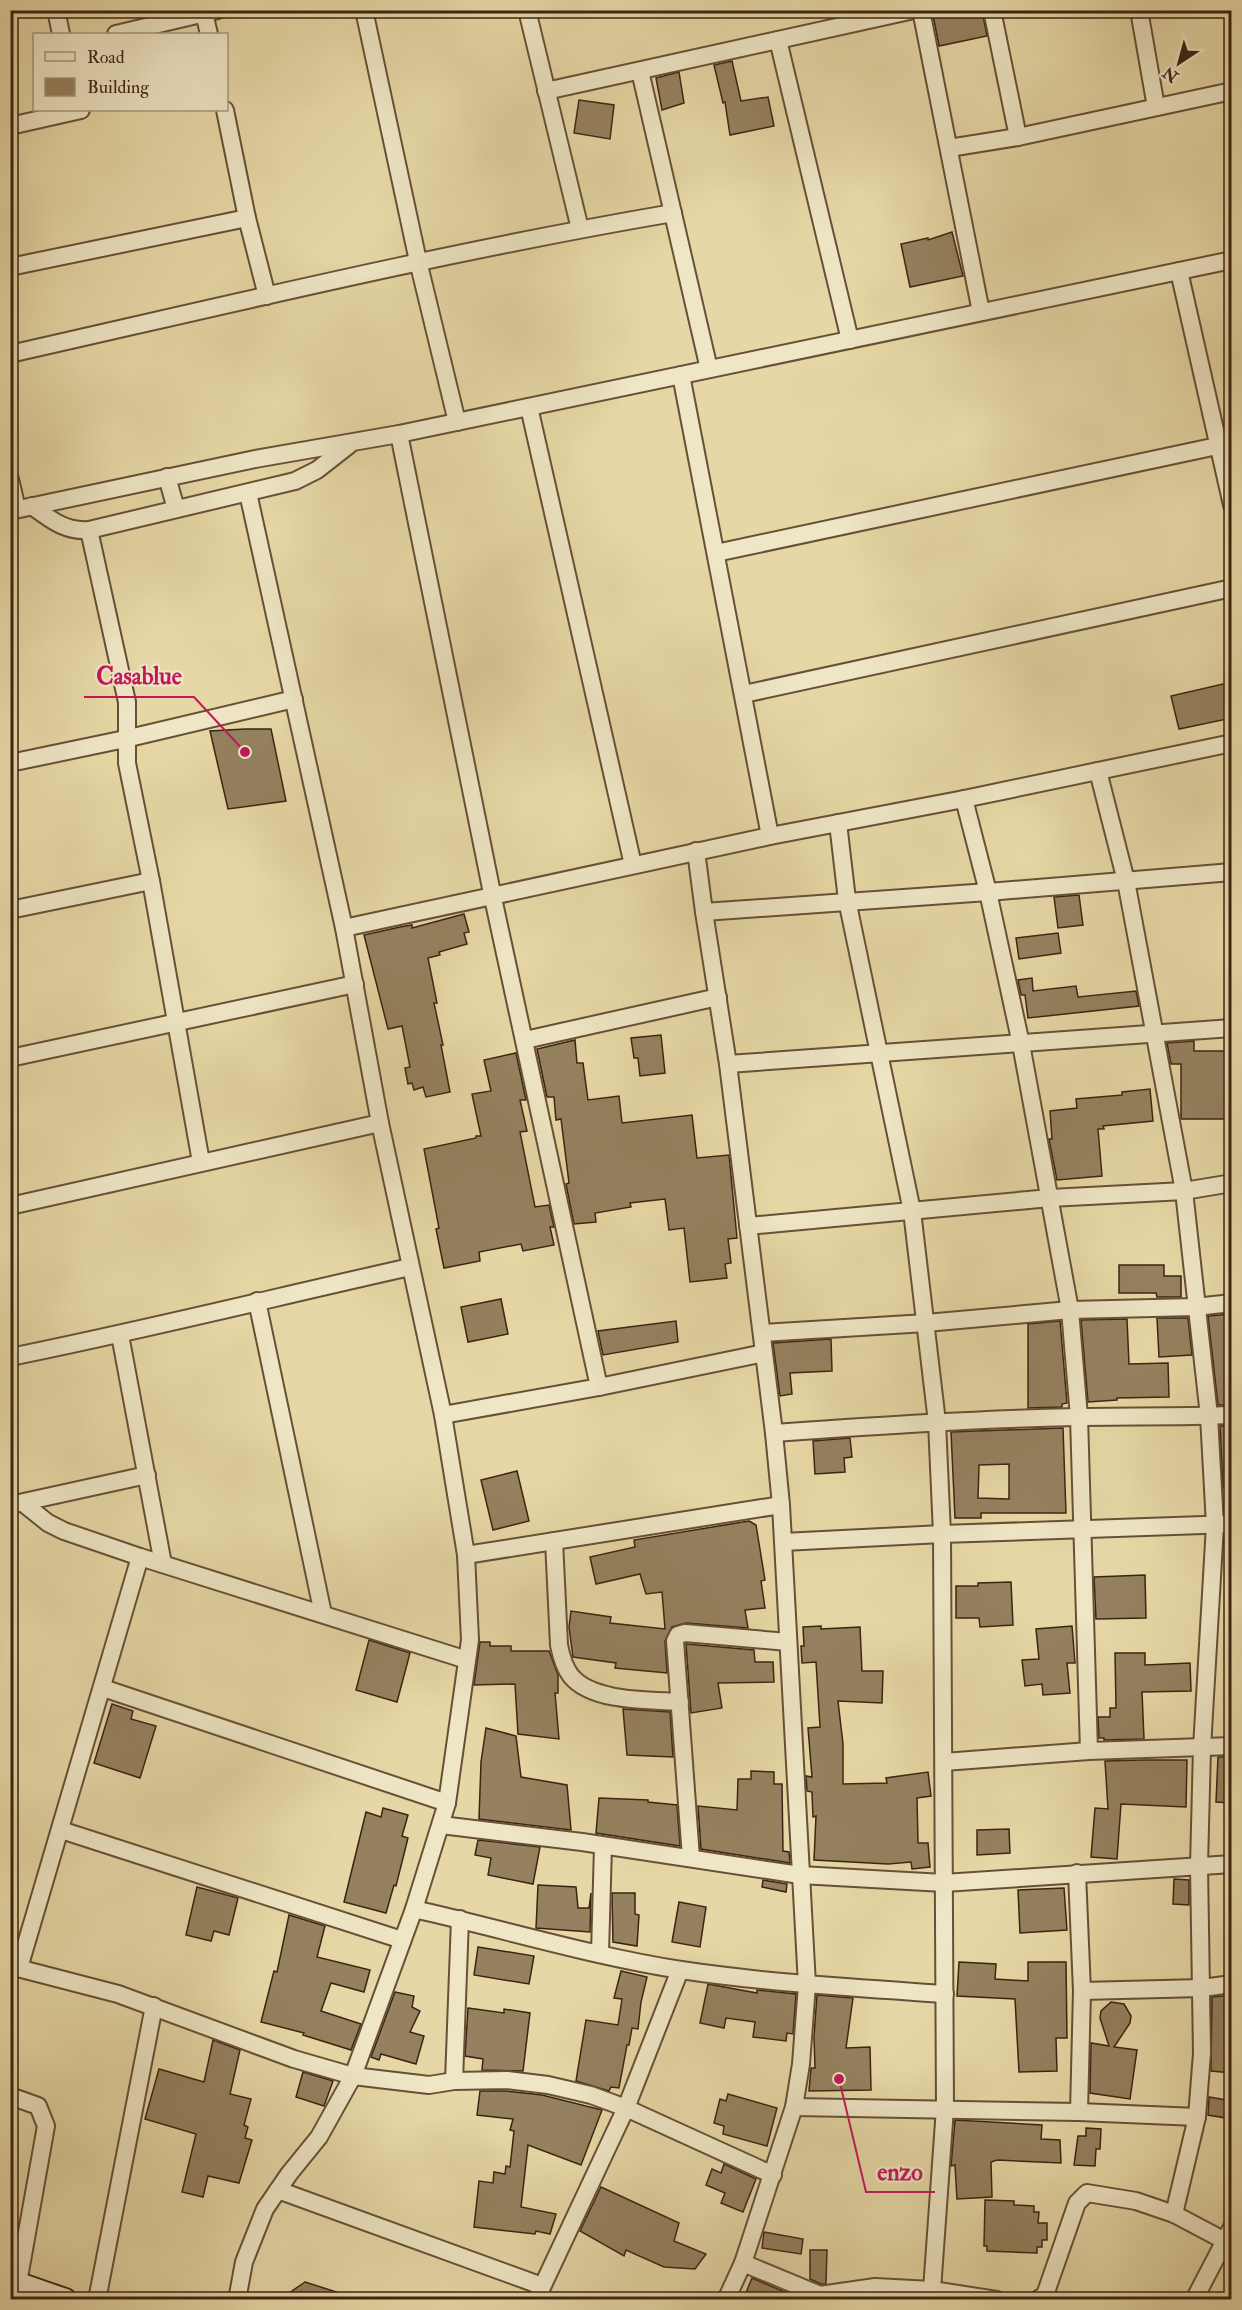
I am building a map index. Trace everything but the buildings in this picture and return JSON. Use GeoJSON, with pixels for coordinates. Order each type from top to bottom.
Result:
{"type":"FeatureCollection","features":[{"type":"Feature","properties":{"kind":"main road"},"geometry":{"type":"LineString","coordinates":[[14,2282],[65,2300]]}},
{"type":"Feature","properties":{"kind":"street"},"geometry":{"type":"LineString","coordinates":[[56,10],[61,33]]}},
{"type":"Feature","properties":{"kind":"street"},"geometry":{"type":"LineString","coordinates":[[364,10],[418,261],[457,422]]}},
{"type":"Feature","properties":{"kind":"street"},"geometry":{"type":"LineString","coordinates":[[527,10],[580,229]]}},
{"type":"Feature","properties":{"kind":"street"},"geometry":{"type":"LineString","coordinates":[[546,91],[914,10]]}},
{"type":"Feature","properties":{"kind":"street"},"geometry":{"type":"LineString","coordinates":[[921,10],[981,312]]}},
{"type":"Feature","properties":{"kind":"street"},"geometry":{"type":"LineString","coordinates":[[992,10],[1018,137]]}},
{"type":"Feature","properties":{"kind":"street"},"geometry":{"type":"LineString","coordinates":[[1139,10],[1156,107]]}},
{"type":"Feature","properties":{"kind":"street"},"geometry":{"type":"LineString","coordinates":[[120,33],[211,12],[209,33]]}},
{"type":"Feature","properties":{"kind":"street"},"geometry":{"type":"LineString","coordinates":[[778,40],[850,340]]}},
{"type":"Feature","properties":{"kind":"street"},"geometry":{"type":"LineString","coordinates":[[640,71],[709,369]]}},
{"type":"Feature","properties":{"kind":"street"},"geometry":{"type":"LineString","coordinates":[[949,148],[1018,137],[1232,91]]}},
{"type":"Feature","properties":{"kind":"street"},"geometry":{"type":"LineString","coordinates":[[10,126],[73,111]]}},
{"type":"Feature","properties":{"kind":"street"},"geometry":{"type":"LineString","coordinates":[[225,111],[247,218],[267,296]]}},
{"type":"Feature","properties":{"kind":"street"},"geometry":{"type":"LineString","coordinates":[[10,354],[418,261],[673,213]]}},
{"type":"Feature","properties":{"kind":"street"},"geometry":{"type":"LineString","coordinates":[[10,267],[247,218]]}},
{"type":"Feature","properties":{"kind":"street"},"geometry":{"type":"LineString","coordinates":[[20,508],[255,459],[399,434],[1232,260]]}},
{"type":"Feature","properties":{"kind":"street"},"geometry":{"type":"LineString","coordinates":[[1179,271],[1232,505]]}},
{"type":"Feature","properties":{"kind":"street"},"geometry":{"type":"LineString","coordinates":[[681,375],[770,836]]}},
{"type":"Feature","properties":{"kind":"street"},"geometry":{"type":"LineString","coordinates":[[529,407],[633,865]]}},
{"type":"Feature","properties":{"kind":"street"},"geometry":{"type":"LineString","coordinates":[[399,434],[493,897],[599,1387]]}},
{"type":"Feature","properties":{"kind":"street"},"geometry":{"type":"LineString","coordinates":[[10,479],[20,508],[70,529],[89,530],[248,494],[305,477],[352,442]]}},
{"type":"Feature","properties":{"kind":"street"},"geometry":{"type":"LineString","coordinates":[[716,553],[1217,446]]}},
{"type":"Feature","properties":{"kind":"street"},"geometry":{"type":"LineString","coordinates":[[167,477],[176,509]]}},
{"type":"Feature","properties":{"kind":"street"},"geometry":{"type":"LineString","coordinates":[[237,2300],[244,2262],[265,2209],[319,2137],[353,2076],[414,1909],[447,1803],[470,1626],[466,1555],[443,1415],[380,1123],[344,928],[248,494]]}},
{"type":"Feature","properties":{"kind":"street"},"geometry":{"type":"LineString","coordinates":[[89,530],[127,702],[125,739],[131,787],[151,880],[201,1162]]}},
{"type":"Feature","properties":{"kind":"street"},"geometry":{"type":"LineString","coordinates":[[744,694],[1232,588]]}},
{"type":"Feature","properties":{"kind":"street"},"geometry":{"type":"LineString","coordinates":[[10,763],[125,739],[294,699]]}},
{"type":"Feature","properties":{"kind":"street"},"geometry":{"type":"LineString","coordinates":[[344,928],[696,851],[964,799],[1232,743]]}},
{"type":"Feature","properties":{"kind":"street"},"geometry":{"type":"LineString","coordinates":[[1098,771],[1126,880],[1184,1191],[1195,1307],[1223,1525],[1202,1748],[1199,1866],[1202,2054],[1197,2117],[1174,2214]]}},
{"type":"Feature","properties":{"kind":"street"},"geometry":{"type":"LineString","coordinates":[[964,799],[988,892],[1021,1044],[1070,1310],[1079,1417],[1089,1751]]}},
{"type":"Feature","properties":{"kind":"street"},"geometry":{"type":"LineString","coordinates":[[838,823],[847,900],[912,1211],[937,1422],[942,1534],[945,2108],[932,2290]]}},
{"type":"Feature","properties":{"kind":"street"},"geometry":{"type":"LineString","coordinates":[[696,851],[728,1064],[774,1433],[781,1505],[807,1985],[801,2064],[794,2107],[743,2264],[726,2300]]}},
{"type":"Feature","properties":{"kind":"street"},"geometry":{"type":"LineString","coordinates":[[704,912],[1232,872]]}},
{"type":"Feature","properties":{"kind":"street"},"geometry":{"type":"LineString","coordinates":[[10,910],[151,880]]}},
{"type":"Feature","properties":{"kind":"street"},"geometry":{"type":"LineString","coordinates":[[10,1058],[355,984]]}},
{"type":"Feature","properties":{"kind":"street"},"geometry":{"type":"LineString","coordinates":[[525,1040],[718,997]]}},
{"type":"Feature","properties":{"kind":"street"},"geometry":{"type":"LineString","coordinates":[[728,1064],[1232,1028]]}},
{"type":"Feature","properties":{"kind":"street"},"geometry":{"type":"LineString","coordinates":[[10,1206],[380,1123]]}},
{"type":"Feature","properties":{"kind":"street"},"geometry":{"type":"LineString","coordinates":[[748,1226],[1050,1198],[1184,1191],[1232,1183]]}},
{"type":"Feature","properties":{"kind":"street"},"geometry":{"type":"LineString","coordinates":[[10,1357],[120,1335],[257,1301],[410,1267]]}},
{"type":"Feature","properties":{"kind":"street"},"geometry":{"type":"LineString","coordinates":[[257,1301],[323,1614]]}},
{"type":"Feature","properties":{"kind":"street"},"geometry":{"type":"LineString","coordinates":[[762,1333],[926,1323],[1070,1310],[1195,1307],[1232,1303]]}},
{"type":"Feature","properties":{"kind":"street"},"geometry":{"type":"LineString","coordinates":[[120,1335],[163,1564]]}},
{"type":"Feature","properties":{"kind":"street"},"geometry":{"type":"LineString","coordinates":[[443,1415],[599,1387],[764,1353]]}},
{"type":"Feature","properties":{"kind":"street"},"geometry":{"type":"LineString","coordinates":[[774,1433],[937,1422],[1232,1415]]}},
{"type":"Feature","properties":{"kind":"street"},"geometry":{"type":"LineString","coordinates":[[17,1504],[147,1475]]}},
{"type":"Feature","properties":{"kind":"street"},"geometry":{"type":"LineString","coordinates":[[17,1504],[48,1523],[140,1557],[467,1660]]}},
{"type":"Feature","properties":{"kind":"street"},"geometry":{"type":"LineString","coordinates":[[466,1555],[781,1505]]}},
{"type":"Feature","properties":{"kind":"street"},"geometry":{"type":"LineString","coordinates":[[783,1542],[942,1534],[1223,1525]]}},
{"type":"Feature","properties":{"kind":"street"},"geometry":{"type":"LineString","coordinates":[[554,1541],[559,1645],[563,1661],[572,1677],[596,1692],[624,1698],[680,1702]]}},
{"type":"Feature","properties":{"kind":"street"},"geometry":{"type":"LineString","coordinates":[[140,1557],[61,1830],[15,1967],[118,1994],[294,2059],[353,2076],[429,2085],[454,2081],[507,2080],[548,2085],[591,2095],[626,2108],[773,2175]]}},
{"type":"Feature","properties":{"kind":"street"},"geometry":{"type":"LineString","coordinates":[[691,1858],[675,1641],[678,1635],[685,1633],[788,1642]]}},
{"type":"Feature","properties":{"kind":"street"},"geometry":{"type":"LineString","coordinates":[[102,1688],[447,1803]]}},
{"type":"Feature","properties":{"kind":"street"},"geometry":{"type":"LineString","coordinates":[[944,1761],[1089,1751],[1232,1746]]}},
{"type":"Feature","properties":{"kind":"street"},"geometry":{"type":"LineString","coordinates":[[441,1824],[800,1875],[944,1883],[1232,1864]]}},
{"type":"Feature","properties":{"kind":"street"},"geometry":{"type":"LineString","coordinates":[[61,1830],[402,1940]]}},
{"type":"Feature","properties":{"kind":"street"},"geometry":{"type":"LineString","coordinates":[[600,1953],[603,1846]]}},
{"type":"Feature","properties":{"kind":"street"},"geometry":{"type":"LineString","coordinates":[[1077,1873],[1082,1991],[1079,2112]]}},
{"type":"Feature","properties":{"kind":"street"},"geometry":{"type":"LineString","coordinates":[[414,1909],[680,1970],[807,1985],[945,1994]]}},
{"type":"Feature","properties":{"kind":"street"},"geometry":{"type":"LineString","coordinates":[[454,2081],[456,1977],[460,1919]]}},
{"type":"Feature","properties":{"kind":"street"},"geometry":{"type":"LineString","coordinates":[[278,2190],[539,2293],[626,2108],[680,1970]]}},
{"type":"Feature","properties":{"kind":"street"},"geometry":{"type":"LineString","coordinates":[[1082,1991],[1202,1988],[1232,1984]]}},
{"type":"Feature","properties":{"kind":"street"},"geometry":{"type":"LineString","coordinates":[[97,2300],[154,2006]]}},
{"type":"Feature","properties":{"kind":"street"},"geometry":{"type":"LineString","coordinates":[[10,2096],[38,2106],[46,2126],[14,2282]]}},
{"type":"Feature","properties":{"kind":"street"},"geometry":{"type":"LineString","coordinates":[[794,2107],[945,2108],[1197,2117]]}},
{"type":"Feature","properties":{"kind":"street"},"geometry":{"type":"LineString","coordinates":[[1037,2300],[1046,2295],[1077,2203],[1083,2195],[1092,2192],[1136,2201],[1228,2234],[1194,2300]]}},
{"type":"Feature","properties":{"kind":"street"},"geometry":{"type":"LineString","coordinates":[[743,2264],[820,2295],[932,2290],[996,2300]]}},
{"type":"Feature","properties":{"kind":"place","name":"Casablue"},"geometry":{"type":"Point","coordinates":[245,752]}},
{"type":"Feature","properties":{"kind":"place","name":"enzo"},"geometry":{"type":"Point","coordinates":[839,2079]}}]}
